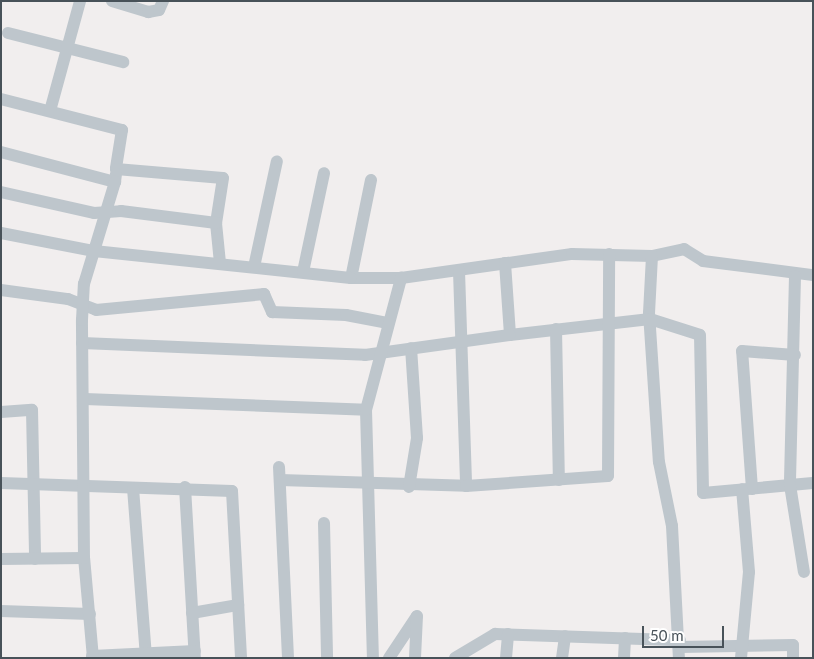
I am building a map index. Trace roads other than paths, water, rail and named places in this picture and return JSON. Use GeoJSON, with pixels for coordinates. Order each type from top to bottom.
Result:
{"type":"FeatureCollection","features":[{"type":"Feature","properties":{"kind":"street"},"geometry":{"type":"LineString","coordinates":[[50,111],[80,1]]}},
{"type":"Feature","properties":{"kind":"street"},"geometry":{"type":"LineString","coordinates":[[112,1],[148,12],[159,10],[163,1]]}},
{"type":"Feature","properties":{"kind":"street"},"geometry":{"type":"LineString","coordinates":[[8,33],[124,62]]}},
{"type":"Feature","properties":{"kind":"street"},"geometry":{"type":"LineString","coordinates":[[1,99],[122,130],[116,176],[94,251],[83,305],[82,343],[86,485],[84,558],[92,657],[195,654],[185,487]]}},
{"type":"Feature","properties":{"kind":"street"},"geometry":{"type":"LineString","coordinates":[[1,152],[116,176],[223,178],[216,223],[220,263]]}},
{"type":"Feature","properties":{"kind":"street"},"geometry":{"type":"LineString","coordinates":[[254,267],[277,161]]}},
{"type":"Feature","properties":{"kind":"street"},"geometry":{"type":"LineString","coordinates":[[303,272],[324,173]]}},
{"type":"Feature","properties":{"kind":"street"},"geometry":{"type":"LineString","coordinates":[[351,278],[371,180]]}},
{"type":"Feature","properties":{"kind":"street"},"geometry":{"type":"LineString","coordinates":[[1,192],[94,213],[107,212],[216,223]]}},
{"type":"Feature","properties":{"kind":"street"},"geometry":{"type":"LineString","coordinates":[[1,233],[94,251],[351,278],[401,278],[505,263],[609,254],[652,256],[684,249],[703,261],[795,276],[813,275]]}},
{"type":"Feature","properties":{"kind":"street"},"geometry":{"type":"LineString","coordinates":[[280,480],[365,483],[409,487],[466,486],[608,476],[611,323],[609,254]]}},
{"type":"Feature","properties":{"kind":"street"},"geometry":{"type":"LineString","coordinates":[[652,256],[650,319],[659,462],[672,526],[680,648]]}},
{"type":"Feature","properties":{"kind":"street"},"geometry":{"type":"LineString","coordinates":[[505,263],[510,335]]}},
{"type":"Feature","properties":{"kind":"street"},"geometry":{"type":"LineString","coordinates":[[459,271],[466,486]]}},
{"type":"Feature","properties":{"kind":"street"},"geometry":{"type":"LineString","coordinates":[[795,276],[795,355],[790,485],[804,572]]}},
{"type":"Feature","properties":{"kind":"street"},"geometry":{"type":"LineString","coordinates":[[373,658],[370,517],[365,483],[366,410],[401,278]]}},
{"type":"Feature","properties":{"kind":"street"},"geometry":{"type":"LineString","coordinates":[[1,290],[83,305],[96,310],[192,304],[264,294],[272,312],[346,315],[388,323]]}},
{"type":"Feature","properties":{"kind":"street"},"geometry":{"type":"LineString","coordinates":[[82,343],[269,354],[380,352],[650,319],[700,335],[703,493],[813,483]]}},
{"type":"Feature","properties":{"kind":"street"},"geometry":{"type":"LineString","coordinates":[[556,329],[559,480]]}},
{"type":"Feature","properties":{"kind":"street"},"geometry":{"type":"LineString","coordinates":[[409,487],[417,438],[410,348]]}},
{"type":"Feature","properties":{"kind":"street"},"geometry":{"type":"LineString","coordinates":[[741,652],[749,572],[742,351],[795,355]]}},
{"type":"Feature","properties":{"kind":"street"},"geometry":{"type":"LineString","coordinates":[[84,399],[366,410]]}},
{"type":"Feature","properties":{"kind":"street"},"geometry":{"type":"LineString","coordinates":[[1,412],[32,410],[36,484],[35,558]]}},
{"type":"Feature","properties":{"kind":"street"},"geometry":{"type":"LineString","coordinates":[[279,467],[288,658]]}},
{"type":"Feature","properties":{"kind":"street"},"geometry":{"type":"LineString","coordinates":[[1,483],[133,488],[185,487],[232,491],[241,658]]}},
{"type":"Feature","properties":{"kind":"street"},"geometry":{"type":"LineString","coordinates":[[133,488],[146,656]]}},
{"type":"Feature","properties":{"kind":"street"},"geometry":{"type":"LineString","coordinates":[[324,523],[327,658]]}},
{"type":"Feature","properties":{"kind":"street"},"geometry":{"type":"LineString","coordinates":[[1,559],[84,558]]}},
{"type":"Feature","properties":{"kind":"street"},"geometry":{"type":"LineString","coordinates":[[192,613],[238,605]]}},
{"type":"Feature","properties":{"kind":"street"},"geometry":{"type":"LineString","coordinates":[[1,611],[90,614]]}},
{"type":"Feature","properties":{"kind":"street"},"geometry":{"type":"LineString","coordinates":[[389,658],[417,616],[415,658]]}},
{"type":"Feature","properties":{"kind":"street"},"geometry":{"type":"LineString","coordinates":[[454,658],[495,634],[508,634],[625,638],[680,648],[741,652],[793,645],[793,658]]}},
{"type":"Feature","properties":{"kind":"street"},"geometry":{"type":"LineString","coordinates":[[506,658],[508,634]]}},
{"type":"Feature","properties":{"kind":"street"},"geometry":{"type":"LineString","coordinates":[[562,658],[565,636]]}},
{"type":"Feature","properties":{"kind":"street"},"geometry":{"type":"LineString","coordinates":[[624,658],[625,638]]}}]}
